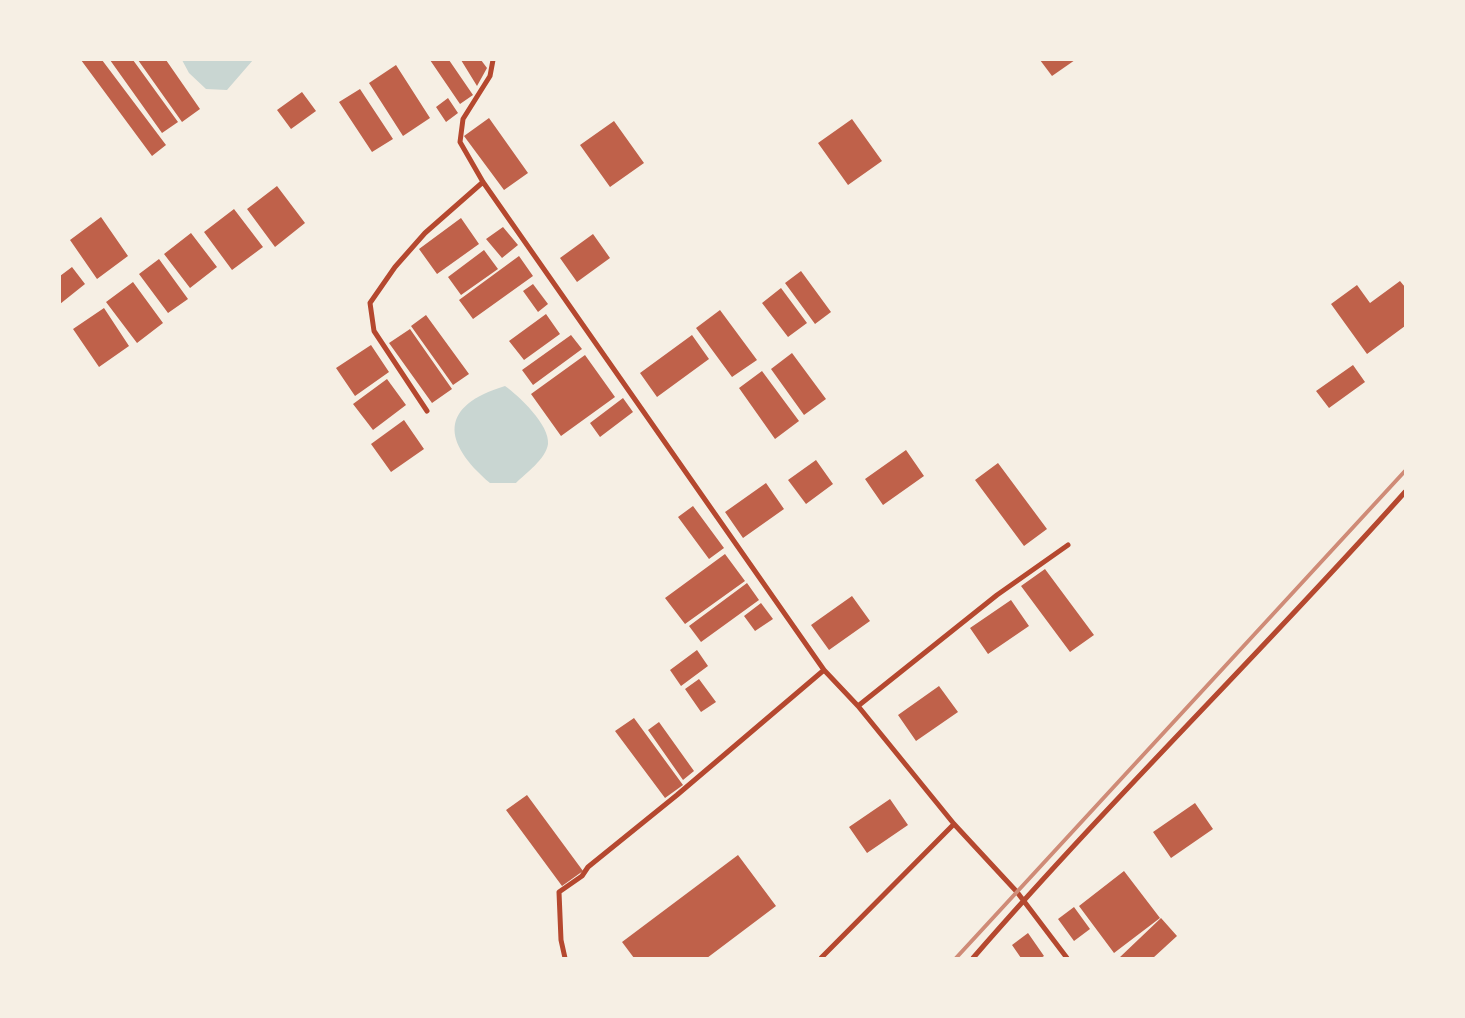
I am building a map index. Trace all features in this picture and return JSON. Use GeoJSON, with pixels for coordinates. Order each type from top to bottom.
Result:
{"type":"FeatureCollection","features":[{"type":"Feature","properties":{"kind":"street"},"geometry":{"type":"LineString","coordinates":[[492,60],[490,76],[463,119],[460,142],[483,182],[824,670],[858,706],[954,824],[1024,901],[1067,958]]}},
{"type":"Feature","properties":{"kind":"street"},"geometry":{"type":"LineString","coordinates":[[427,411],[374,331],[370,303],[395,267],[425,233],[483,182]]}},
{"type":"Feature","properties":{"kind":"street"},"geometry":{"type":"LineString","coordinates":[[973,958],[1024,901],[1338,567],[1405,492]]}},
{"type":"Feature","properties":{"kind":"street"},"geometry":{"type":"LineString","coordinates":[[858,706],[998,595],[1068,545]]}},
{"type":"Feature","properties":{"kind":"street"},"geometry":{"type":"LineString","coordinates":[[565,958],[561,940],[559,892],[582,876],[588,867],[677,795],[824,670]]}},
{"type":"Feature","properties":{"kind":"street"},"geometry":{"type":"LineString","coordinates":[[821,958],[954,824]]}},
{"type":"Feature","properties":{"kind":"shaded area"},"geometry":{"type":"Polygon","coordinates":[[[182,60],[253,60],[227,90],[206,89],[189,73],[182,60]]]}},
{"type":"Feature","properties":{"kind":"shaded area"},"geometry":{"type":"Polygon","coordinates":[[[505,386],[539,420],[547,436],[548,444],[540,460],[516,483],[490,483],[474,468],[463,453],[456,440],[455,427],[459,415],[468,404],[483,394],[505,386]]]}},
{"type":"Feature","properties":{"kind":"building"},"geometry":{"type":"Polygon","coordinates":[[[81,60],[102,60],[166,145],[152,156],[81,60]]]}},
{"type":"Feature","properties":{"kind":"building"},"geometry":{"type":"Polygon","coordinates":[[[110,60],[133,60],[178,122],[162,133],[110,60]]]}},
{"type":"Feature","properties":{"kind":"building"},"geometry":{"type":"Polygon","coordinates":[[[138,60],[166,60],[200,109],[182,122],[138,60]]]}},
{"type":"Feature","properties":{"kind":"building"},"geometry":{"type":"Polygon","coordinates":[[[430,60],[449,60],[473,95],[460,104],[430,60]]]}},
{"type":"Feature","properties":{"kind":"building"},"geometry":{"type":"Polygon","coordinates":[[[461,60],[481,60],[487,68],[477,86],[461,60]]]}},
{"type":"Feature","properties":{"kind":"building"},"geometry":{"type":"Polygon","coordinates":[[[1040,60],[1075,60],[1052,76],[1040,60]]]}},
{"type":"Feature","properties":{"kind":"building"},"geometry":{"type":"Polygon","coordinates":[[[396,65],[430,118],[403,136],[369,83],[396,65]]]}},
{"type":"Feature","properties":{"kind":"building"},"geometry":{"type":"Polygon","coordinates":[[[360,89],[393,139],[372,152],[339,102],[360,89]]]}},
{"type":"Feature","properties":{"kind":"building"},"geometry":{"type":"Polygon","coordinates":[[[302,92],[316,111],[291,129],[277,110],[302,92]]]}},
{"type":"Feature","properties":{"kind":"building"},"geometry":{"type":"Polygon","coordinates":[[[448,98],[458,113],[446,122],[436,107],[448,98]]]}},
{"type":"Feature","properties":{"kind":"building"},"geometry":{"type":"Polygon","coordinates":[[[489,118],[528,173],[504,190],[464,136],[489,118]]]}},
{"type":"Feature","properties":{"kind":"building"},"geometry":{"type":"Polygon","coordinates":[[[852,119],[882,161],[848,185],[818,143],[852,119]]]}},
{"type":"Feature","properties":{"kind":"building"},"geometry":{"type":"Polygon","coordinates":[[[614,121],[644,163],[610,187],[580,145],[614,121]]]}},
{"type":"Feature","properties":{"kind":"building"},"geometry":{"type":"Polygon","coordinates":[[[277,186],[305,223],[275,247],[247,209],[277,186]]]}},
{"type":"Feature","properties":{"kind":"building"},"geometry":{"type":"Polygon","coordinates":[[[234,209],[263,247],[232,270],[204,232],[234,209]]]}},
{"type":"Feature","properties":{"kind":"building"},"geometry":{"type":"Polygon","coordinates":[[[101,217],[128,256],[97,279],[70,240],[101,217]]]}},
{"type":"Feature","properties":{"kind":"building"},"geometry":{"type":"Polygon","coordinates":[[[461,218],[479,244],[437,274],[419,249],[461,218]]]}},
{"type":"Feature","properties":{"kind":"building"},"geometry":{"type":"Polygon","coordinates":[[[503,227],[518,245],[502,258],[486,239],[503,227]]]}},
{"type":"Feature","properties":{"kind":"building"},"geometry":{"type":"Polygon","coordinates":[[[191,233],[217,267],[190,288],[164,254],[191,233]]]}},
{"type":"Feature","properties":{"kind":"building"},"geometry":{"type":"Polygon","coordinates":[[[593,234],[610,258],[577,282],[560,258],[593,234]]]}},
{"type":"Feature","properties":{"kind":"building"},"geometry":{"type":"Polygon","coordinates":[[[484,250],[498,269],[461,295],[448,277],[484,250]]]}},
{"type":"Feature","properties":{"kind":"building"},"geometry":{"type":"Polygon","coordinates":[[[519,256],[533,276],[473,319],[459,300],[519,256]]]}},
{"type":"Feature","properties":{"kind":"building"},"geometry":{"type":"Polygon","coordinates":[[[159,259],[188,299],[168,313],[139,274],[159,259]]]}},
{"type":"Feature","properties":{"kind":"building"},"geometry":{"type":"Polygon","coordinates":[[[72,267],[85,284],[60,304],[60,276],[72,267]]]}},
{"type":"Feature","properties":{"kind":"building"},"geometry":{"type":"Polygon","coordinates":[[[801,271],[831,312],[815,324],[785,283],[801,271]]]}},
{"type":"Feature","properties":{"kind":"building"},"geometry":{"type":"Polygon","coordinates":[[[1400,281],[1405,287],[1405,326],[1367,354],[1331,304],[1357,285],[1370,303],[1400,281]]]}},
{"type":"Feature","properties":{"kind":"building"},"geometry":{"type":"Polygon","coordinates":[[[133,282],[163,323],[137,343],[106,302],[133,282]]]}},
{"type":"Feature","properties":{"kind":"building"},"geometry":{"type":"Polygon","coordinates":[[[533,284],[548,304],[538,312],[523,291],[533,284]]]}},
{"type":"Feature","properties":{"kind":"building"},"geometry":{"type":"Polygon","coordinates":[[[781,288],[807,323],[788,337],[762,303],[781,288]]]}},
{"type":"Feature","properties":{"kind":"building"},"geometry":{"type":"Polygon","coordinates":[[[104,308],[129,346],[99,367],[73,329],[104,308]]]}},
{"type":"Feature","properties":{"kind":"building"},"geometry":{"type":"Polygon","coordinates":[[[720,310],[757,360],[732,377],[696,328],[720,310]]]}},
{"type":"Feature","properties":{"kind":"building"},"geometry":{"type":"Polygon","coordinates":[[[546,314],[560,334],[524,360],[509,341],[546,314]]]}},
{"type":"Feature","properties":{"kind":"building"},"geometry":{"type":"Polygon","coordinates":[[[426,315],[469,374],[453,385],[411,326],[426,315]]]}},
{"type":"Feature","properties":{"kind":"building"},"geometry":{"type":"Polygon","coordinates":[[[410,329],[452,389],[432,403],[389,343],[410,329]]]}},
{"type":"Feature","properties":{"kind":"building"},"geometry":{"type":"Polygon","coordinates":[[[571,335],[582,349],[533,385],[522,370],[571,335]]]}},
{"type":"Feature","properties":{"kind":"building"},"geometry":{"type":"Polygon","coordinates":[[[692,335],[709,359],[657,397],[640,373],[692,335]]]}},
{"type":"Feature","properties":{"kind":"building"},"geometry":{"type":"Polygon","coordinates":[[[371,345],[389,372],[355,396],[336,368],[371,345]]]}},
{"type":"Feature","properties":{"kind":"building"},"geometry":{"type":"Polygon","coordinates":[[[792,353],[826,399],[804,415],[771,369],[792,353]]]}},
{"type":"Feature","properties":{"kind":"building"},"geometry":{"type":"Polygon","coordinates":[[[585,355],[615,397],[561,436],[531,394],[585,355]]]}},
{"type":"Feature","properties":{"kind":"building"},"geometry":{"type":"Polygon","coordinates":[[[1353,365],[1365,382],[1329,408],[1316,391],[1353,365]]]}},
{"type":"Feature","properties":{"kind":"building"},"geometry":{"type":"Polygon","coordinates":[[[762,371],[799,421],[775,439],[739,388],[762,371]]]}},
{"type":"Feature","properties":{"kind":"building"},"geometry":{"type":"Polygon","coordinates":[[[387,379],[406,405],[373,430],[353,404],[387,379]]]}},
{"type":"Feature","properties":{"kind":"building"},"geometry":{"type":"Polygon","coordinates":[[[623,398],[633,412],[600,437],[590,423],[623,398]]]}},
{"type":"Feature","properties":{"kind":"building"},"geometry":{"type":"Polygon","coordinates":[[[404,420],[424,449],[391,472],[371,444],[404,420]]]}},
{"type":"Feature","properties":{"kind":"building"},"geometry":{"type":"Polygon","coordinates":[[[906,450],[924,476],[883,505],[865,479],[906,450]]]}},
{"type":"Feature","properties":{"kind":"building"},"geometry":{"type":"Polygon","coordinates":[[[816,460],[833,484],[806,504],[788,480],[816,460]]]}},
{"type":"Feature","properties":{"kind":"building"},"geometry":{"type":"Polygon","coordinates":[[[998,463],[1047,529],[1024,546],[975,480],[998,463]]]}},
{"type":"Feature","properties":{"kind":"building"},"geometry":{"type":"Polygon","coordinates":[[[766,483],[784,509],[743,538],[725,512],[766,483]]]}},
{"type":"Feature","properties":{"kind":"building"},"geometry":{"type":"Polygon","coordinates":[[[693,506],[724,548],[709,559],[678,517],[693,506]]]}},
{"type":"Feature","properties":{"kind":"building"},"geometry":{"type":"Polygon","coordinates":[[[725,554],[745,581],[685,624],[665,598],[725,554]]]}},
{"type":"Feature","properties":{"kind":"building"},"geometry":{"type":"Polygon","coordinates":[[[1045,569],[1094,635],[1070,652],[1021,586],[1045,569]]]}},
{"type":"Feature","properties":{"kind":"building"},"geometry":{"type":"Polygon","coordinates":[[[747,583],[759,600],[701,642],[689,626],[747,583]]]}},
{"type":"Feature","properties":{"kind":"building"},"geometry":{"type":"Polygon","coordinates":[[[852,596],[870,621],[829,650],[811,625],[852,596]]]}},
{"type":"Feature","properties":{"kind":"building"},"geometry":{"type":"Polygon","coordinates":[[[1011,600],[1029,626],[988,654],[970,628],[1011,600]]]}},
{"type":"Feature","properties":{"kind":"building"},"geometry":{"type":"Polygon","coordinates":[[[761,603],[773,619],[755,631],[744,616],[761,603]]]}},
{"type":"Feature","properties":{"kind":"building"},"geometry":{"type":"Polygon","coordinates":[[[697,650],[708,666],[681,686],[670,670],[697,650]]]}},
{"type":"Feature","properties":{"kind":"building"},"geometry":{"type":"Polygon","coordinates":[[[699,679],[716,702],[701,712],[685,689],[699,679]]]}},
{"type":"Feature","properties":{"kind":"building"},"geometry":{"type":"Polygon","coordinates":[[[939,686],[958,712],[916,741],[898,715],[939,686]]]}},
{"type":"Feature","properties":{"kind":"building"},"geometry":{"type":"Polygon","coordinates":[[[634,718],[683,785],[665,798],[615,731],[634,718]]]}},
{"type":"Feature","properties":{"kind":"building"},"geometry":{"type":"Polygon","coordinates":[[[659,722],[694,771],[683,780],[648,730],[659,722]]]}},
{"type":"Feature","properties":{"kind":"building"},"geometry":{"type":"Polygon","coordinates":[[[527,795],[583,871],[562,886],[506,810],[527,795]]]}},
{"type":"Feature","properties":{"kind":"building"},"geometry":{"type":"Polygon","coordinates":[[[890,799],[908,825],[867,853],[849,827],[890,799]]]}},
{"type":"Feature","properties":{"kind":"building"},"geometry":{"type":"Polygon","coordinates":[[[1195,803],[1213,829],[1171,858],[1153,832],[1195,803]]]}},
{"type":"Feature","properties":{"kind":"building"},"geometry":{"type":"Polygon","coordinates":[[[738,855],[776,906],[707,958],[634,958],[622,942],[738,855]]]}},
{"type":"Feature","properties":{"kind":"building"},"geometry":{"type":"Polygon","coordinates":[[[1124,871],[1160,918],[1114,953],[1079,906],[1124,871]]]}},
{"type":"Feature","properties":{"kind":"building"},"geometry":{"type":"Polygon","coordinates":[[[1074,907],[1090,929],[1074,941],[1058,919],[1074,907]]]}},
{"type":"Feature","properties":{"kind":"building"},"geometry":{"type":"Polygon","coordinates":[[[1161,918],[1177,936],[1153,958],[1119,958],[1161,918]]]}},
{"type":"Feature","properties":{"kind":"building"},"geometry":{"type":"Polygon","coordinates":[[[1028,933],[1044,956],[1041,958],[1021,958],[1012,945],[1028,933]]]}},
{"type":"Feature","properties":{"kind":"railway"},"geometry":{"type":"LineString","coordinates":[[956,958],[1405,471]]}}]}
